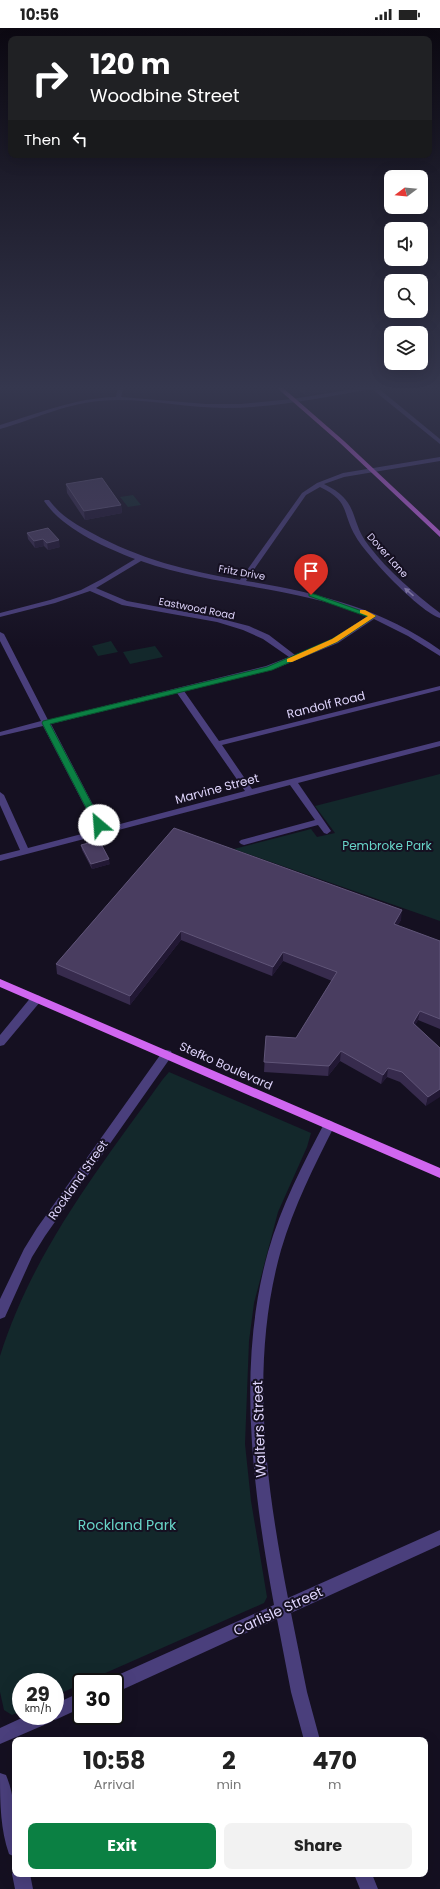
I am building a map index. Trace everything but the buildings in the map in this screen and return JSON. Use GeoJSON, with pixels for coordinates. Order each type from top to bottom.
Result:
{"type":"FeatureCollection","features":[{"type":"Feature","properties":{"kind":"main road"},"geometry":{"type":"LineString","coordinates":[[376,474],[440,535]]}},
{"type":"Feature","properties":{"kind":"main road","name":"Stefko Boulevard"},"geometry":{"type":"LineString","coordinates":[[0,983],[440,1173]]}},
{"type":"Feature","properties":{"kind":"street"},"geometry":{"type":"LineString","coordinates":[[242,582],[299,499],[307,491],[319,484],[339,476],[351,474]]}},
{"type":"Feature","properties":{"kind":"street","name":"Dover Lane"},"geometry":{"type":"LineString","coordinates":[[319,484],[336,491],[343,497],[349,507],[352,524],[357,534],[379,561],[407,590],[440,616]]}},
{"type":"Feature","properties":{"kind":"street","name":"Fritz Drive"},"geometry":{"type":"LineString","coordinates":[[47,501],[58,516],[69,524],[117,550],[139,559],[179,571],[311,595],[373,616],[411,634],[440,654]]}},
{"type":"Feature","properties":{"kind":"street"},"geometry":{"type":"LineString","coordinates":[[0,615],[41,605],[90,588],[139,559]]}},
{"type":"Feature","properties":{"kind":"street","name":"Eastwood Road"},"geometry":{"type":"LineString","coordinates":[[90,588],[125,603],[218,620],[246,628],[266,637],[295,658]]}},
{"type":"Feature","properties":{"kind":"street"},"geometry":{"type":"LineString","coordinates":[[0,734],[262,670],[335,641],[373,616]]}},
{"type":"Feature","properties":{"kind":"street"},"geometry":{"type":"LineString","coordinates":[[0,634],[102,831]]}},
{"type":"Feature","properties":{"kind":"street","name":"Randolf Road"},"geometry":{"type":"LineString","coordinates":[[217,744],[440,688]]}},
{"type":"Feature","properties":{"kind":"street"},"geometry":{"type":"LineString","coordinates":[[180,691],[250,792]]}},
{"type":"Feature","properties":{"kind":"street","name":"Marvine Street"},"geometry":{"type":"LineString","coordinates":[[0,858],[440,743]]}},
{"type":"Feature","properties":{"kind":"street"},"geometry":{"type":"LineString","coordinates":[[292,781],[327,831]]}},
{"type":"Feature","properties":{"kind":"street"},"geometry":{"type":"LineString","coordinates":[[0,795],[25,852]]}},
{"type":"Feature","properties":{"kind":"street"},"geometry":{"type":"LineString","coordinates":[[244,842],[320,822]]}},
{"type":"Feature","properties":{"kind":"street"},"geometry":{"type":"LineString","coordinates":[[0,1042],[36,999]]}},
{"type":"Feature","properties":{"kind":"street","name":"Rockland Street"},"geometry":{"type":"LineString","coordinates":[[0,1313],[25,1259],[41,1232],[167,1054]]}},
{"type":"Feature","properties":{"kind":"street","name":"Walters Street"},"geometry":{"type":"LineString","coordinates":[[311,1737],[293,1665],[270,1547],[257,1447],[258,1363],[268,1283],[284,1221],[329,1125]]}},
{"type":"Feature","properties":{"kind":"street","name":"Carlisle Street"},"geometry":{"type":"LineString","coordinates":[[124,1681],[440,1537]]}},
{"type":"Feature","properties":{"kind":"street"},"geometry":{"type":"LineString","coordinates":[[0,1736],[25,1725]]}},
{"type":"Feature","properties":{"kind":"street"},"geometry":{"type":"LineString","coordinates":[[0,1781],[12,1835]]}},
{"type":"Feature","properties":{"kind":"street"},"geometry":{"type":"LineString","coordinates":[[22,1877],[24,1889]]}},
{"type":"Feature","properties":{"kind":"street"},"geometry":{"type":"LineString","coordinates":[[364,1877],[369,1889]]}},
{"type":"Feature","properties":{"kind":"green space"},"geometry":{"type":"Polygon","coordinates":[[[133,495],[141,505],[128,507],[120,497],[133,495]]]}},
{"type":"Feature","properties":{"kind":"green space"},"geometry":{"type":"Polygon","coordinates":[[[111,641],[118,652],[98,656],[92,646],[111,641]]]}},
{"type":"Feature","properties":{"kind":"green space"},"geometry":{"type":"Polygon","coordinates":[[[155,646],[163,657],[130,664],[123,652],[155,646]]]}},
{"type":"Feature","properties":{"kind":"green space","name":"Pembroke Park"},"geometry":{"type":"Polygon","coordinates":[[[440,774],[440,921],[234,849],[311,829],[317,837],[335,833],[315,806],[440,774]]]}},
{"type":"Feature","properties":{"kind":"green space","name":"Rockland Park"},"geometry":{"type":"Polygon","coordinates":[[[169,1072],[311,1133],[307,1147],[278,1212],[254,1303],[249,1341],[245,1444],[251,1501],[267,1597],[264,1603],[105,1673],[72,1673],[72,1688],[64,1692],[64,1673],[12,1673],[12,1715],[4,1710],[0,1692],[0,1356],[14,1318],[49,1245],[92,1178],[169,1072]]]}},
{"type":"Feature","properties":{"kind":"slow traffic"},"geometry":{"type":"LineString","coordinates":[[290,661],[335,641],[373,616],[363,612]]}},
{"type":"Feature","properties":{"kind":"route"},"geometry":{"type":"LineString","coordinates":[[99,825],[45,723],[269,668],[290,661],[335,641],[373,616],[311,595]]}}]}
